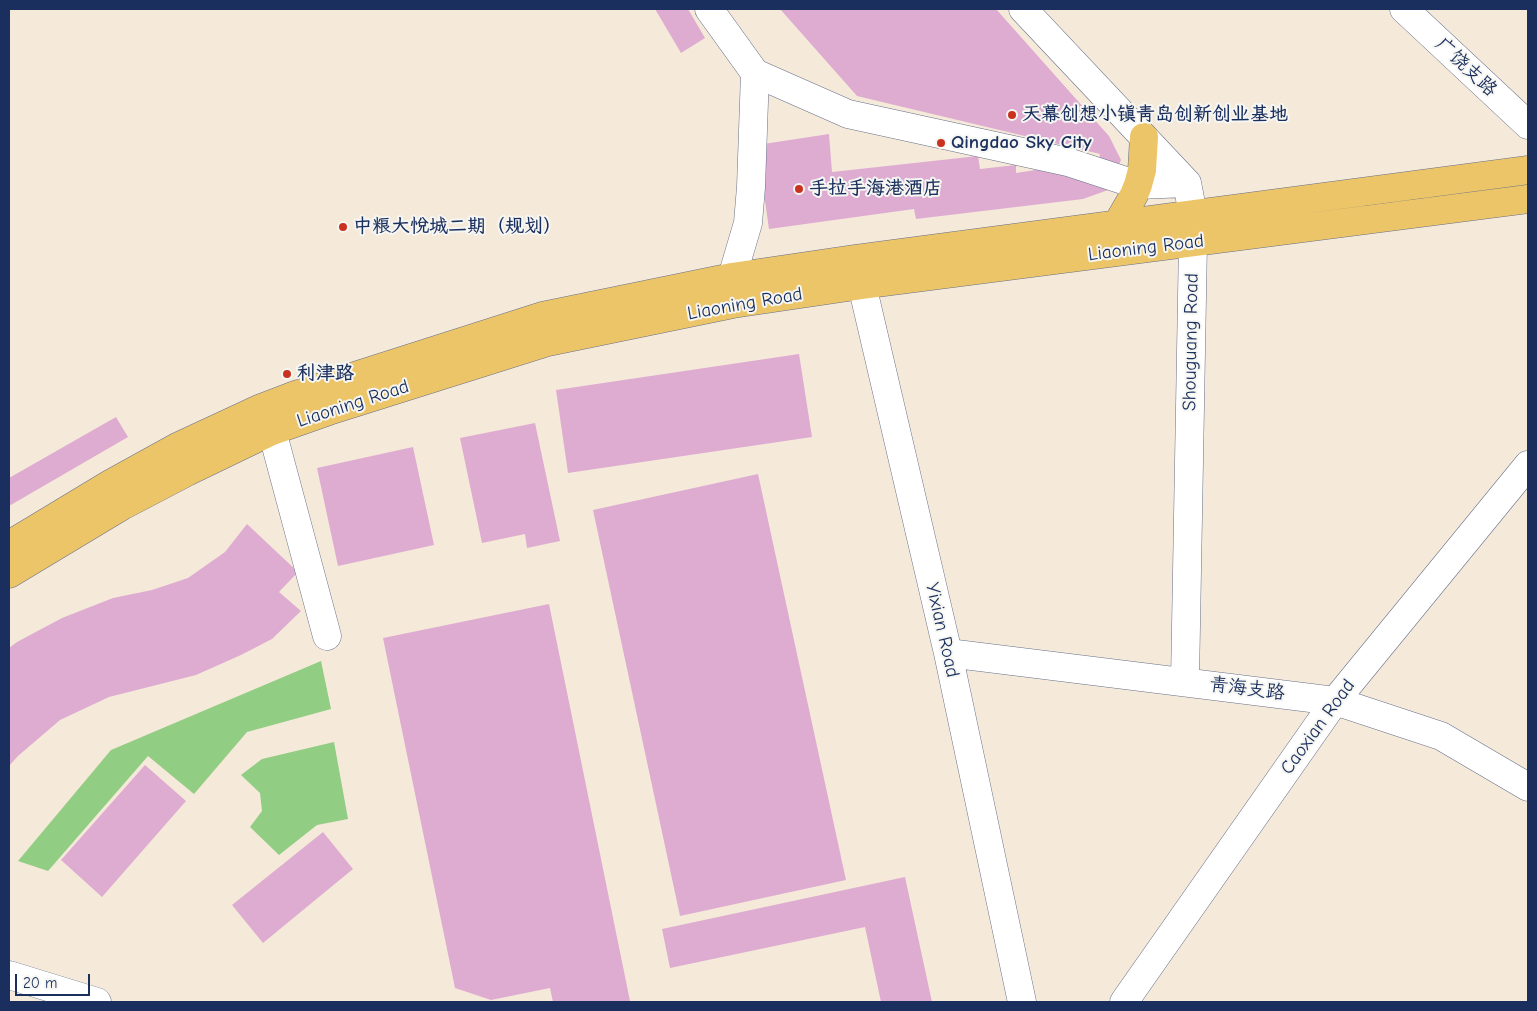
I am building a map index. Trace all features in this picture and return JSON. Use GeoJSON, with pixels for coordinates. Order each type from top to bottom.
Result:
{"type":"FeatureCollection","features":[{"type":"Feature","properties":{"kind":"main road"},"geometry":{"type":"LineString","coordinates":[[1117,224],[1138,185],[1142,170],[1144,137]]}},
{"type":"Feature","properties":{"kind":"main road","name":"Liaoning Road"},"geometry":{"type":"LineString","coordinates":[[9,545],[110,484],[177,447],[261,408],[295,395],[542,316],[732,277],[854,259],[1528,170]]}},
{"type":"Feature","properties":{"kind":"main road","name":"Liaoning Road"},"geometry":{"type":"LineString","coordinates":[[9,574],[122,506],[272,431],[329,411],[548,342],[733,304],[862,285],[1528,199]]}},
{"type":"Feature","properties":{"kind":"street"},"geometry":{"type":"LineString","coordinates":[[710,9],[755,73],[848,114],[1068,162],[1138,185],[1187,183]]}},
{"type":"Feature","properties":{"kind":"street"},"geometry":{"type":"LineString","coordinates":[[1023,9],[1187,183]]}},
{"type":"Feature","properties":{"kind":"street","name":"广饶支路"},"geometry":{"type":"LineString","coordinates":[[1404,9],[1528,125]]}},
{"type":"Feature","properties":{"kind":"street"},"geometry":{"type":"LineString","coordinates":[[733,304],[732,277],[748,223],[755,73]]}},
{"type":"Feature","properties":{"kind":"street","name":"Shouguang Road"},"geometry":{"type":"LineString","coordinates":[[1185,682],[1194,242],[1193,214],[1187,183]]}},
{"type":"Feature","properties":{"kind":"street","name":"Yixian Road"},"geometry":{"type":"LineString","coordinates":[[854,259],[862,285],[948,653],[1022,1002]]}},
{"type":"Feature","properties":{"kind":"street"},"geometry":{"type":"LineString","coordinates":[[272,431],[327,636]]}},
{"type":"Feature","properties":{"kind":"street","name":"Caoxian Road"},"geometry":{"type":"LineString","coordinates":[[1124,1002],[1335,701],[1528,464]]}},
{"type":"Feature","properties":{"kind":"street","name":"青海支路"},"geometry":{"type":"LineString","coordinates":[[948,653],[1335,701],[1442,736],[1528,787]]}},
{"type":"Feature","properties":{"kind":"street"},"geometry":{"type":"LineString","coordinates":[[9,975],[97,1002]]}},
{"type":"Feature","properties":{"kind":"green space"},"geometry":{"type":"Polygon","coordinates":[[[321,661],[331,709],[247,732],[194,794],[148,756],[48,871],[18,861],[111,750],[321,661]]]}},
{"type":"Feature","properties":{"kind":"green space"},"geometry":{"type":"Polygon","coordinates":[[[334,742],[348,819],[317,825],[279,855],[250,827],[262,811],[260,793],[241,775],[262,759],[334,742]]]}},
{"type":"Feature","properties":{"kind":"building"},"geometry":{"type":"Polygon","coordinates":[[[655,9],[688,9],[705,38],[681,53],[655,9]]]}},
{"type":"Feature","properties":{"kind":"building","name":"天幕创想小镇青岛创新创业基地"},"geometry":{"type":"Polygon","coordinates":[[[780,9],[996,9],[1109,136],[1121,160],[1108,190],[1083,199],[916,219],[914,209],[769,229],[757,145],[829,134],[832,172],[978,156],[980,169],[1016,165],[1016,173],[1042,169],[1093,182],[1100,154],[857,96],[780,9]]]}},
{"type":"Feature","properties":{"kind":"building"},"geometry":{"type":"Polygon","coordinates":[[[799,354],[812,437],[568,473],[556,390],[799,354]]]}},
{"type":"Feature","properties":{"kind":"building"},"geometry":{"type":"Polygon","coordinates":[[[116,417],[128,437],[9,506],[9,478],[116,417]]]}},
{"type":"Feature","properties":{"kind":"building"},"geometry":{"type":"Polygon","coordinates":[[[535,423],[560,541],[527,548],[525,534],[482,543],[460,438],[535,423]]]}},
{"type":"Feature","properties":{"kind":"building"},"geometry":{"type":"Polygon","coordinates":[[[413,447],[434,545],[338,566],[317,468],[413,447]]]}},
{"type":"Feature","properties":{"kind":"building"},"geometry":{"type":"Polygon","coordinates":[[[758,474],[846,880],[680,916],[593,510],[758,474]]]}},
{"type":"Feature","properties":{"kind":"building"},"geometry":{"type":"Polygon","coordinates":[[[247,524],[298,572],[279,592],[301,611],[272,639],[241,655],[196,675],[109,697],[60,720],[9,766],[9,648],[62,618],[113,598],[152,590],[188,578],[225,552],[247,524]]]}},
{"type":"Feature","properties":{"kind":"building"},"geometry":{"type":"Polygon","coordinates":[[[549,604],[630,1001],[626,1002],[553,1002],[550,988],[491,1000],[455,988],[383,638],[549,604]]]}},
{"type":"Feature","properties":{"kind":"building"},"geometry":{"type":"Polygon","coordinates":[[[145,765],[186,801],[102,897],[61,860],[145,765]]]}},
{"type":"Feature","properties":{"kind":"building"},"geometry":{"type":"Polygon","coordinates":[[[323,832],[353,869],[263,943],[232,905],[323,832]]]}},
{"type":"Feature","properties":{"kind":"building"},"geometry":{"type":"Polygon","coordinates":[[[905,877],[932,1002],[881,1002],[865,927],[670,968],[662,929],[905,877]]]}},
{"type":"Feature","properties":{"kind":"place","name":"天幕创想小镇青岛创新创业基地"},"geometry":{"type":"Point","coordinates":[1012,115]}},
{"type":"Feature","properties":{"kind":"place","name":"Qingdao Sky City"},"geometry":{"type":"Point","coordinates":[941,143]}},
{"type":"Feature","properties":{"kind":"place","name":"手拉手海港酒店"},"geometry":{"type":"Point","coordinates":[799,189]}},
{"type":"Feature","properties":{"kind":"place","name":"中粮大悦城二期（规划）"},"geometry":{"type":"Point","coordinates":[343,227]}},
{"type":"Feature","properties":{"kind":"place","name":"利津路"},"geometry":{"type":"Point","coordinates":[287,374]}}]}
